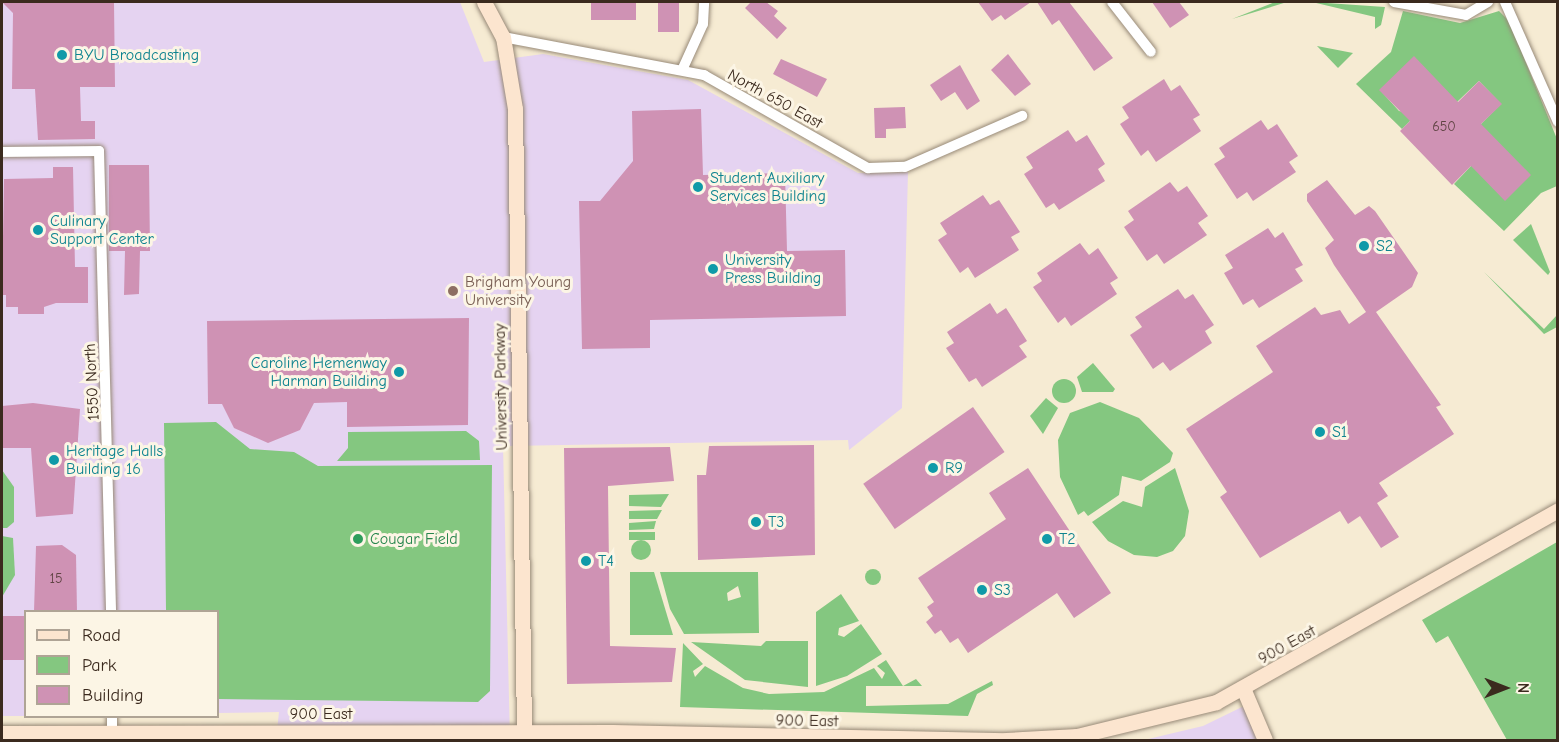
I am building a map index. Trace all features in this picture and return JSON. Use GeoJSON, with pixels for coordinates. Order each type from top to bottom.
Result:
{"type":"FeatureCollection","features":[{"type":"Feature","properties":{"kind":"main road","name":"University Parkway"},"geometry":{"type":"LineString","coordinates":[[484,2],[503,37],[516,137],[524,737]]}},
{"type":"Feature","properties":{"kind":"main road","name":"900 East"},"geometry":{"type":"LineString","coordinates":[[2,733],[1041,740],[1164,717],[1243,688],[1557,510]]}},
{"type":"Feature","properties":{"kind":"main road"},"geometry":{"type":"LineString","coordinates":[[1243,688],[1265,741]]}},
{"type":"Feature","properties":{"kind":"street"},"geometry":{"type":"LineString","coordinates":[[683,68],[703,24],[704,2]]}},
{"type":"Feature","properties":{"kind":"street"},"geometry":{"type":"LineString","coordinates":[[1112,2],[1151,52]]}},
{"type":"Feature","properties":{"kind":"street"},"geometry":{"type":"LineString","coordinates":[[1394,2],[1466,15],[1488,2]]}},
{"type":"Feature","properties":{"kind":"street"},"geometry":{"type":"LineString","coordinates":[[1505,2],[1557,122]]}},
{"type":"Feature","properties":{"kind":"street","name":"North 650 East"},"geometry":{"type":"LineString","coordinates":[[503,37],[683,68],[868,168],[905,167],[1022,116]]}},
{"type":"Feature","properties":{"kind":"street","name":"1550 North"},"geometry":{"type":"LineString","coordinates":[[2,152],[99,151],[111,610]]}},
{"type":"Feature","properties":{"kind":"street"},"geometry":{"type":"LineString","coordinates":[[112,718],[112,732]]}},
{"type":"Feature","properties":{"kind":"shaded area","name":"Brigham Young University"},"geometry":{"type":"Polygon","coordinates":[[[2,2],[460,2],[484,62],[543,54],[688,80],[858,173],[908,172],[902,408],[849,450],[848,440],[503,446],[510,740],[276,740],[279,712],[219,713],[219,610],[24,610],[24,716],[2,716],[2,2]]]}},
{"type":"Feature","properties":{"kind":"shaded area"},"geometry":{"type":"Polygon","coordinates":[[[1246,705],[1266,740],[1144,740],[1203,726],[1246,705]]]}},
{"type":"Feature","properties":{"kind":"green space"},"geometry":{"type":"Polygon","coordinates":[[[1275,2],[1287,2],[1232,19],[1275,2]]]}},
{"type":"Feature","properties":{"kind":"green space"},"geometry":{"type":"Polygon","coordinates":[[[1312,2],[1385,7],[1381,25],[1375,29],[1375,17],[1312,2]]]}},
{"type":"Feature","properties":{"kind":"green space"},"geometry":{"type":"Polygon","coordinates":[[[1403,11],[1460,23],[1499,11],[1509,21],[1557,139],[1557,186],[1541,193],[1504,231],[1454,184],[1471,166],[1481,124],[1501,104],[1479,81],[1457,102],[1380,90],[1399,111],[1417,114],[1402,129],[1356,84],[1391,52],[1403,11]]]}},
{"type":"Feature","properties":{"kind":"green space"},"geometry":{"type":"Polygon","coordinates":[[[1317,46],[1353,53],[1338,68],[1317,46]]]}},
{"type":"Feature","properties":{"kind":"green space"},"geometry":{"type":"Polygon","coordinates":[[[1531,224],[1550,272],[1548,275],[1513,240],[1531,224]]]}},
{"type":"Feature","properties":{"kind":"green space"},"geometry":{"type":"Polygon","coordinates":[[[1484,272],[1544,329],[1557,315],[1557,327],[1544,334],[1484,272]]]}},
{"type":"Feature","properties":{"kind":"green space"},"geometry":{"type":"Polygon","coordinates":[[[1093,363],[1115,389],[1113,392],[1082,392],[1077,377],[1093,363]]]}},
{"type":"Feature","properties":{"kind":"green space"},"geometry":{"type":"Polygon","coordinates":[[[1064,379],[1069,380],[1075,386],[1075,396],[1069,402],[1064,403],[1059,402],[1053,396],[1052,391],[1053,386],[1059,380],[1064,379]]]}},
{"type":"Feature","properties":{"kind":"green space"},"geometry":{"type":"Polygon","coordinates":[[[1046,398],[1058,408],[1043,434],[1030,416],[1046,398]]]}},
{"type":"Feature","properties":{"kind":"green space"},"geometry":{"type":"Polygon","coordinates":[[[1100,402],[1139,418],[1173,453],[1170,462],[1141,481],[1122,476],[1119,495],[1088,516],[1084,511],[1078,515],[1060,477],[1058,440],[1070,413],[1100,402]]]}},
{"type":"Feature","properties":{"kind":"green space","name":"Cougar Field"},"geometry":{"type":"Polygon","coordinates":[[[216,422],[250,449],[294,452],[318,466],[492,465],[490,691],[478,702],[219,699],[219,610],[166,610],[164,423],[216,422]]]}},
{"type":"Feature","properties":{"kind":"green space"},"geometry":{"type":"Polygon","coordinates":[[[466,431],[479,441],[480,460],[337,461],[348,448],[348,432],[466,431]]]}},
{"type":"Feature","properties":{"kind":"green space"},"geometry":{"type":"Polygon","coordinates":[[[1175,468],[1189,511],[1185,536],[1173,551],[1157,557],[1134,555],[1108,541],[1092,522],[1123,501],[1142,507],[1145,487],[1175,468]]]}},
{"type":"Feature","properties":{"kind":"green space"},"geometry":{"type":"Polygon","coordinates":[[[2,470],[14,487],[14,522],[7,528],[2,528],[2,470]]]}},
{"type":"Feature","properties":{"kind":"green space"},"geometry":{"type":"Polygon","coordinates":[[[669,494],[661,507],[629,506],[629,495],[669,494]]]}},
{"type":"Feature","properties":{"kind":"green space"},"geometry":{"type":"Polygon","coordinates":[[[662,510],[657,519],[629,519],[629,511],[662,510]]]}},
{"type":"Feature","properties":{"kind":"green space"},"geometry":{"type":"Polygon","coordinates":[[[656,521],[654,529],[629,530],[629,523],[656,521]]]}},
{"type":"Feature","properties":{"kind":"green space"},"geometry":{"type":"Polygon","coordinates":[[[629,532],[655,532],[655,540],[629,540],[629,532]]]}},
{"type":"Feature","properties":{"kind":"green space"},"geometry":{"type":"Polygon","coordinates":[[[2,536],[13,538],[15,575],[2,597],[2,536]]]}},
{"type":"Feature","properties":{"kind":"green space"},"geometry":{"type":"Polygon","coordinates":[[[641,540],[648,543],[651,550],[648,557],[641,560],[634,557],[631,550],[634,543],[641,540]]]}},
{"type":"Feature","properties":{"kind":"green space"},"geometry":{"type":"Polygon","coordinates":[[[1557,542],[1557,740],[1507,740],[1448,636],[1436,643],[1422,620],[1557,542]]]}},
{"type":"Feature","properties":{"kind":"green space"},"geometry":{"type":"Polygon","coordinates":[[[873,569],[879,571],[881,577],[879,583],[873,585],[867,583],[865,577],[867,571],[873,569]]]}},
{"type":"Feature","properties":{"kind":"green space"},"geometry":{"type":"Polygon","coordinates":[[[630,572],[654,572],[673,635],[630,635],[630,572]]]}},
{"type":"Feature","properties":{"kind":"green space"},"geometry":{"type":"Polygon","coordinates":[[[660,572],[758,572],[759,633],[684,634],[670,609],[660,572]],[[738,586],[727,593],[728,601],[741,597],[738,586]]]}},
{"type":"Feature","properties":{"kind":"green space"},"geometry":{"type":"Polygon","coordinates":[[[841,594],[859,621],[839,628],[838,635],[844,637],[861,624],[882,654],[847,676],[816,686],[816,612],[841,594]]]}},
{"type":"Feature","properties":{"kind":"green space"},"geometry":{"type":"Polygon","coordinates":[[[766,641],[808,641],[808,687],[745,680],[691,642],[761,646],[766,641]]]}},
{"type":"Feature","properties":{"kind":"green space"},"geometry":{"type":"Polygon","coordinates":[[[683,643],[703,664],[693,671],[695,677],[705,666],[743,688],[769,694],[824,692],[874,668],[882,679],[885,673],[877,666],[886,660],[903,686],[866,686],[866,706],[948,704],[992,681],[993,685],[977,694],[968,716],[680,707],[683,643]]]}},
{"type":"Feature","properties":{"kind":"green space"},"geometry":{"type":"Polygon","coordinates":[[[916,679],[922,686],[903,686],[916,679]]]}},
{"type":"Feature","properties":{"kind":"building","name":"BYU Broadcasting"},"geometry":{"type":"Polygon","coordinates":[[[2,2],[114,2],[115,87],[80,87],[81,121],[95,121],[95,139],[38,140],[35,89],[12,89],[13,13],[2,2]]]}},
{"type":"Feature","properties":{"kind":"building"},"geometry":{"type":"Polygon","coordinates":[[[591,2],[636,2],[636,20],[591,20],[591,2]]]}},
{"type":"Feature","properties":{"kind":"building"},"geometry":{"type":"Polygon","coordinates":[[[658,2],[679,2],[679,32],[658,32],[658,2]]]}},
{"type":"Feature","properties":{"kind":"building"},"geometry":{"type":"Polygon","coordinates":[[[751,2],[766,2],[778,11],[774,16],[787,28],[777,39],[745,8],[751,2]]]}},
{"type":"Feature","properties":{"kind":"building"},"geometry":{"type":"Polygon","coordinates":[[[978,2],[1031,2],[1005,20],[1001,15],[992,21],[978,2]]]}},
{"type":"Feature","properties":{"kind":"building"},"geometry":{"type":"Polygon","coordinates":[[[1037,2],[1069,2],[1113,58],[1094,71],[1059,20],[1052,25],[1037,2]]]}},
{"type":"Feature","properties":{"kind":"building"},"geometry":{"type":"Polygon","coordinates":[[[1152,2],[1179,2],[1189,15],[1170,28],[1152,2]]]}},
{"type":"Feature","properties":{"kind":"building"},"geometry":{"type":"Polygon","coordinates":[[[1008,54],[1031,84],[1015,96],[991,70],[1008,54]]]}},
{"type":"Feature","properties":{"kind":"building"},"geometry":{"type":"Polygon","coordinates":[[[1414,56],[1458,102],[1479,81],[1502,104],[1481,124],[1531,175],[1505,201],[1471,166],[1452,185],[1400,131],[1410,121],[1379,90],[1414,56]]]}},
{"type":"Feature","properties":{"kind":"building"},"geometry":{"type":"Polygon","coordinates":[[[781,59],[827,79],[817,97],[773,74],[781,59]]]}},
{"type":"Feature","properties":{"kind":"building"},"geometry":{"type":"Polygon","coordinates":[[[960,65],[980,101],[967,110],[955,92],[941,101],[930,85],[960,65]]]}},
{"type":"Feature","properties":{"kind":"building"},"geometry":{"type":"Polygon","coordinates":[[[1164,79],[1171,91],[1180,85],[1200,115],[1193,119],[1201,131],[1156,162],[1148,150],[1141,156],[1120,124],[1129,118],[1122,107],[1164,79]]]}},
{"type":"Feature","properties":{"kind":"building"},"geometry":{"type":"Polygon","coordinates":[[[905,107],[906,128],[886,129],[886,138],[875,138],[874,108],[905,107]]]}},
{"type":"Feature","properties":{"kind":"building"},"geometry":{"type":"Polygon","coordinates":[[[701,109],[703,175],[785,173],[787,251],[845,250],[846,316],[650,320],[650,348],[582,349],[579,201],[600,201],[633,161],[632,111],[701,109]]]}},
{"type":"Feature","properties":{"kind":"building"},"geometry":{"type":"Polygon","coordinates":[[[1261,120],[1268,130],[1277,124],[1298,156],[1289,162],[1296,172],[1253,201],[1247,192],[1237,199],[1214,164],[1225,157],[1219,148],[1261,120]]]}},
{"type":"Feature","properties":{"kind":"building"},"geometry":{"type":"Polygon","coordinates":[[[1068,130],[1076,142],[1087,135],[1105,164],[1098,169],[1105,181],[1059,210],[1054,203],[1046,208],[1024,174],[1033,168],[1026,157],[1068,130]]]}},
{"type":"Feature","properties":{"kind":"building"},"geometry":{"type":"Polygon","coordinates":[[[109,165],[149,165],[150,251],[140,251],[139,294],[124,295],[125,251],[109,251],[109,165]]]}},
{"type":"Feature","properties":{"kind":"building","name":"Culinary Support Center"},"geometry":{"type":"Polygon","coordinates":[[[53,167],[73,167],[75,267],[88,267],[88,303],[56,303],[44,307],[44,314],[18,314],[18,307],[6,307],[6,295],[2,295],[4,179],[53,178],[53,167]]]}},
{"type":"Feature","properties":{"kind":"building","name":"S1"},"geometry":{"type":"Polygon","coordinates":[[[1327,180],[1355,215],[1369,206],[1375,211],[1418,273],[1412,287],[1376,312],[1441,405],[1436,407],[1454,434],[1379,483],[1388,496],[1377,503],[1399,537],[1381,548],[1360,516],[1348,524],[1340,511],[1260,558],[1220,497],[1227,492],[1186,429],[1273,372],[1256,346],[1315,307],[1321,315],[1340,310],[1349,324],[1366,312],[1334,265],[1325,248],[1334,240],[1307,201],[1307,194],[1327,180]]]}},
{"type":"Feature","properties":{"kind":"building"},"geometry":{"type":"Polygon","coordinates":[[[1170,182],[1178,192],[1187,186],[1208,216],[1198,223],[1207,235],[1164,264],[1157,254],[1147,261],[1124,227],[1134,220],[1128,211],[1170,182]]]}},
{"type":"Feature","properties":{"kind":"building"},"geometry":{"type":"Polygon","coordinates":[[[983,195],[990,205],[999,200],[1020,232],[1011,237],[1019,250],[975,278],[968,267],[960,273],[938,240],[947,234],[940,223],[983,195]]]}},
{"type":"Feature","properties":{"kind":"building"},"geometry":{"type":"Polygon","coordinates":[[[1268,228],[1275,238],[1283,232],[1303,265],[1295,269],[1303,281],[1259,308],[1253,299],[1243,305],[1224,273],[1233,268],[1225,255],[1268,228]]]}},
{"type":"Feature","properties":{"kind":"building"},"geometry":{"type":"Polygon","coordinates":[[[1080,243],[1089,255],[1098,248],[1118,278],[1110,283],[1117,294],[1071,326],[1065,317],[1058,323],[1033,287],[1042,281],[1037,273],[1080,243]]]}},
{"type":"Feature","properties":{"kind":"building"},"geometry":{"type":"Polygon","coordinates":[[[1178,289],[1185,299],[1193,294],[1214,325],[1205,331],[1212,343],[1170,371],[1163,362],[1153,369],[1130,335],[1142,327],[1135,317],[1178,289]]]}},
{"type":"Feature","properties":{"kind":"building"},"geometry":{"type":"Polygon","coordinates":[[[990,303],[997,314],[1006,308],[1027,341],[1019,346],[1027,357],[982,387],[976,378],[969,382],[946,348],[954,343],[947,332],[990,303]]]}},
{"type":"Feature","properties":{"kind":"building"},"geometry":{"type":"Polygon","coordinates":[[[469,318],[468,425],[347,427],[347,402],[314,403],[300,430],[268,443],[234,428],[222,404],[208,404],[207,321],[469,318]]]}},
{"type":"Feature","properties":{"kind":"building","name":"Heritage Halls Building 16"},"geometry":{"type":"Polygon","coordinates":[[[33,403],[80,409],[73,514],[36,517],[31,448],[2,448],[2,406],[33,403]]]}},
{"type":"Feature","properties":{"kind":"building","name":"R9"},"geometry":{"type":"Polygon","coordinates":[[[973,407],[1005,452],[895,529],[863,484],[973,407]]]}},
{"type":"Feature","properties":{"kind":"building","name":"T3"},"geometry":{"type":"Polygon","coordinates":[[[814,445],[815,555],[698,560],[697,475],[706,475],[709,446],[814,445]]]}},
{"type":"Feature","properties":{"kind":"building","name":"T4"},"geometry":{"type":"Polygon","coordinates":[[[670,447],[674,481],[608,486],[610,646],[676,648],[672,682],[567,684],[564,448],[670,447]]]}},
{"type":"Feature","properties":{"kind":"building"},"geometry":{"type":"Polygon","coordinates":[[[1028,468],[1111,593],[1074,618],[1057,593],[968,653],[958,638],[950,643],[941,630],[935,634],[926,622],[933,616],[927,607],[934,602],[918,578],[1006,519],[989,493],[1028,468]]]}},
{"type":"Feature","properties":{"kind":"building"},"geometry":{"type":"Polygon","coordinates":[[[62,545],[76,555],[77,610],[34,610],[36,546],[62,545]]]}},
{"type":"Feature","properties":{"kind":"building"},"geometry":{"type":"Polygon","coordinates":[[[2,616],[24,616],[24,660],[2,660],[2,616]]]}},
{"type":"Feature","properties":{"kind":"place","name":"BYU Broadcasting"},"geometry":{"type":"Point","coordinates":[62,55]}},
{"type":"Feature","properties":{"kind":"place","name":"Student Auxiliary Services Building"},"geometry":{"type":"Point","coordinates":[698,187]}},
{"type":"Feature","properties":{"kind":"place","name":"Culinary Support Center"},"geometry":{"type":"Point","coordinates":[38,230]}},
{"type":"Feature","properties":{"kind":"place","name":"S2"},"geometry":{"type":"Point","coordinates":[1364,246]}},
{"type":"Feature","properties":{"kind":"place","name":"University Press Building"},"geometry":{"type":"Point","coordinates":[713,269]}},
{"type":"Feature","properties":{"kind":"place","name":"Brigham Young University"},"geometry":{"type":"Point","coordinates":[453,291]}},
{"type":"Feature","properties":{"kind":"place","name":"Caroline Hemenway Harman Building"},"geometry":{"type":"Point","coordinates":[399,372]}},
{"type":"Feature","properties":{"kind":"place","name":"S1"},"geometry":{"type":"Point","coordinates":[1320,432]}},
{"type":"Feature","properties":{"kind":"place","name":"Heritage Halls Building 16"},"geometry":{"type":"Point","coordinates":[54,460]}},
{"type":"Feature","properties":{"kind":"place","name":"R9"},"geometry":{"type":"Point","coordinates":[933,468]}},
{"type":"Feature","properties":{"kind":"place","name":"T3"},"geometry":{"type":"Point","coordinates":[756,522]}},
{"type":"Feature","properties":{"kind":"place","name":"Cougar Field"},"geometry":{"type":"Point","coordinates":[358,539]}},
{"type":"Feature","properties":{"kind":"place","name":"T2"},"geometry":{"type":"Point","coordinates":[1047,539]}},
{"type":"Feature","properties":{"kind":"place","name":"T4"},"geometry":{"type":"Point","coordinates":[586,561]}},
{"type":"Feature","properties":{"kind":"place","name":"S3"},"geometry":{"type":"Point","coordinates":[982,590]}}]}
